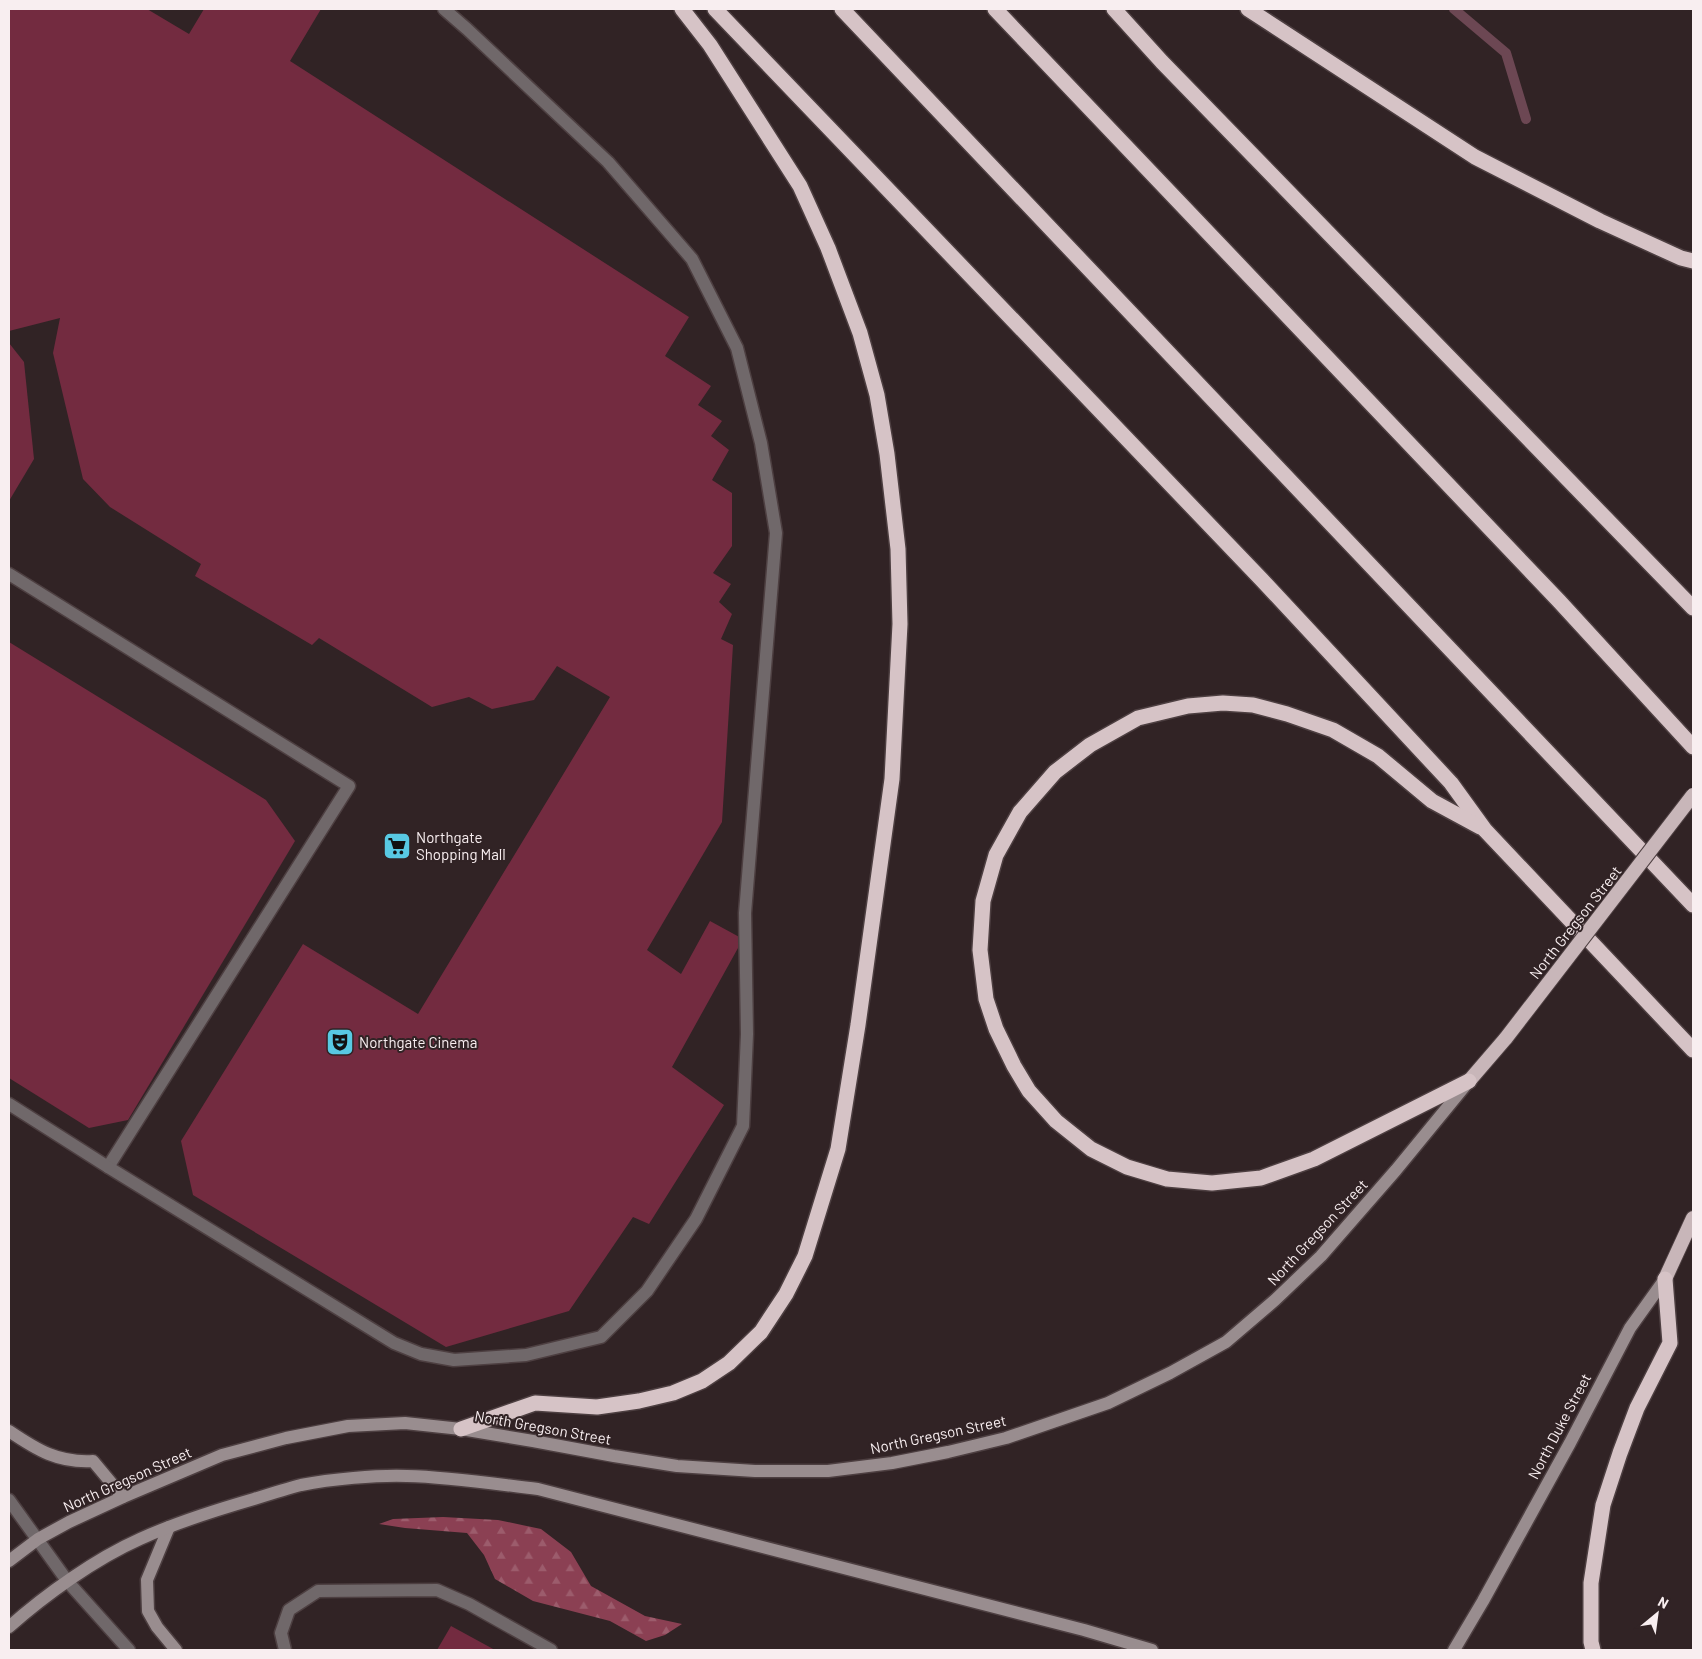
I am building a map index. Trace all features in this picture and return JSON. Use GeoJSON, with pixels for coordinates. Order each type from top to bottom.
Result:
{"type":"FeatureCollection","features":[{"type":"Feature","properties":{"kind":"highway"},"geometry":{"type":"LineString","coordinates":[[460,1429],[536,1403],[597,1407],[639,1401],[673,1393],[702,1381],[729,1363],[761,1332],[786,1294],[805,1256],[838,1149],[858,1026],[892,779],[896,711],[900,624],[898,549],[888,454],[876,395],[860,333],[828,248],[800,186],[710,45],[682,9]]}},
{"type":"Feature","properties":{"kind":"highway"},"geometry":{"type":"LineString","coordinates":[[715,9],[1262,580],[1451,783],[1485,830],[1693,1050]]}},
{"type":"Feature","properties":{"kind":"highway"},"geometry":{"type":"LineString","coordinates":[[842,9],[1693,905]]}},
{"type":"Feature","properties":{"kind":"highway"},"geometry":{"type":"LineString","coordinates":[[995,9],[1559,601],[1693,747]]}},
{"type":"Feature","properties":{"kind":"highway"},"geometry":{"type":"LineString","coordinates":[[1114,9],[1176,76],[1693,608]]}},
{"type":"Feature","properties":{"kind":"highway"},"geometry":{"type":"LineString","coordinates":[[1248,9],[1475,156],[1600,221],[1681,258],[1693,261]]}},
{"type":"Feature","properties":{"kind":"highway"},"geometry":{"type":"LineString","coordinates":[[1469,1081],[1314,1159],[1261,1178],[1212,1183],[1167,1179],[1127,1167],[1091,1149],[1056,1121],[1029,1091],[996,1029],[986,998],[980,950],[984,901],[996,855],[1020,812],[1055,772],[1090,745],[1138,718],[1188,706],[1253,705],[1287,714],[1333,730],[1378,756],[1432,801],[1485,830]]}},
{"type":"Feature","properties":{"kind":"highway","name":"North Gregson Street"},"geometry":{"type":"LineString","coordinates":[[1469,1081],[1506,1038],[1693,795]]}},
{"type":"Feature","properties":{"kind":"highway","name":"North Duke Street"},"geometry":{"type":"LineString","coordinates":[[1665,1279],[1691,1222]]}},
{"type":"Feature","properties":{"kind":"highway"},"geometry":{"type":"LineString","coordinates":[[1593,1650],[1591,1642],[1590,1583],[1603,1505],[1637,1408],[1670,1343],[1665,1279]]}},
{"type":"Feature","properties":{"kind":"main road","name":"North Gregson Street"},"geometry":{"type":"LineString","coordinates":[[9,1562],[38,1539],[123,1497],[222,1455],[286,1438],[348,1426],[405,1423],[460,1429],[677,1466],[755,1471],[828,1470],[892,1463],[1006,1438],[1108,1403],[1170,1373],[1226,1342],[1275,1300],[1321,1256],[1396,1170],[1469,1081]]}},
{"type":"Feature","properties":{"kind":"main road","name":"North Duke Street"},"geometry":{"type":"LineString","coordinates":[[1454,1650],[1483,1602],[1561,1460],[1630,1328],[1665,1279]]}},
{"type":"Feature","properties":{"kind":"main road"},"geometry":{"type":"LineString","coordinates":[[9,1432],[58,1459],[83,1462],[93,1461],[123,1497]]}},
{"type":"Feature","properties":{"kind":"main road"},"geometry":{"type":"LineString","coordinates":[[9,1627],[26,1612],[98,1561],[139,1539],[169,1527],[227,1507],[302,1485],[356,1478],[405,1476],[459,1479],[530,1488],[1084,1630],[1152,1650]]}},
{"type":"Feature","properties":{"kind":"main road"},"geometry":{"type":"LineString","coordinates":[[169,1527],[148,1580],[148,1610],[157,1627],[176,1650]]}},
{"type":"Feature","properties":{"kind":"lane"},"geometry":{"type":"LineString","coordinates":[[9,1104],[394,1343],[421,1354],[454,1360],[526,1355],[601,1337],[647,1291],[696,1219],[743,1126],[747,1034],[745,913],[776,533],[761,443],[737,348],[692,260],[634,192],[608,162],[444,9]]}},
{"type":"Feature","properties":{"kind":"lane"},"geometry":{"type":"LineString","coordinates":[[9,574],[349,786],[108,1167]]}},
{"type":"Feature","properties":{"kind":"lane"},"geometry":{"type":"LineString","coordinates":[[9,1500],[68,1582],[129,1650]]}},
{"type":"Feature","properties":{"kind":"lane"},"geometry":{"type":"LineString","coordinates":[[285,1650],[281,1633],[289,1610],[318,1591],[427,1590],[437,1590],[468,1604],[551,1650]]}},
{"type":"Feature","properties":{"kind":"green space"},"geometry":{"type":"Polygon","coordinates":[[[443,1517],[498,1520],[541,1529],[571,1552],[591,1586],[645,1616],[682,1624],[665,1635],[646,1641],[610,1621],[533,1601],[495,1579],[484,1555],[467,1533],[379,1524],[393,1519],[443,1517]]]}},
{"type":"Feature","properties":{"kind":"building"},"geometry":{"type":"Polygon","coordinates":[[[9,9],[147,9],[189,34],[204,9],[321,9],[290,61],[689,317],[665,356],[711,386],[698,405],[722,421],[711,436],[729,450],[712,480],[732,493],[732,546],[713,573],[731,584],[719,602],[732,614],[721,639],[733,645],[722,822],[647,950],[681,974],[710,921],[743,939],[672,1067],[724,1105],[649,1224],[633,1217],[569,1311],[446,1347],[193,1195],[181,1141],[303,944],[418,1014],[610,697],[557,666],[534,700],[492,709],[469,697],[432,707],[319,638],[312,645],[195,576],[201,564],[110,507],[83,479],[53,353],[60,318],[9,331],[9,9]]]}},
{"type":"Feature","properties":{"kind":"building"},"geometry":{"type":"Polygon","coordinates":[[[9,343],[24,362],[34,459],[9,501],[9,343]]]}},
{"type":"Feature","properties":{"kind":"building"},"geometry":{"type":"Polygon","coordinates":[[[9,642],[266,800],[295,841],[128,1120],[89,1128],[9,1078],[9,642]]]}},
{"type":"Feature","properties":{"kind":"building"},"geometry":{"type":"Polygon","coordinates":[[[451,1626],[495,1650],[437,1650],[451,1626]]]}},
{"type":"Feature","properties":{"kind":"waterway"},"geometry":{"type":"LineString","coordinates":[[1454,9],[1506,53],[1526,119]]}},
{"type":"Feature","properties":{"kind":"place","name":"Northgate Shopping Mall"},"geometry":{"type":"Point","coordinates":[397,846]}},
{"type":"Feature","properties":{"kind":"place","name":"Northgate Cinema"},"geometry":{"type":"Point","coordinates":[340,1042]}}]}
